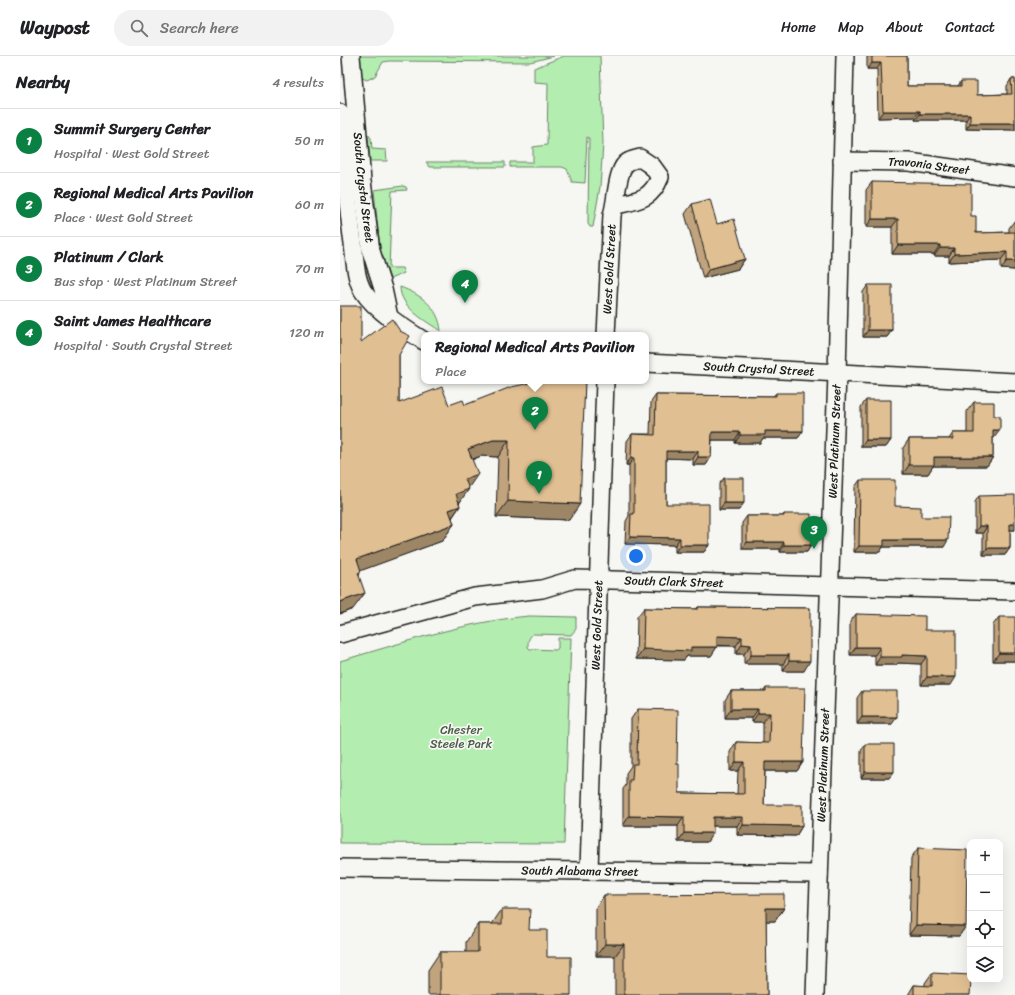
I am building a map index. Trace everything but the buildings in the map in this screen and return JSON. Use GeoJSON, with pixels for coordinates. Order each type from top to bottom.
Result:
{"type":"FeatureCollection","features":[{"type":"Feature","properties":{"kind":"street","name":"South Crystal Street"},"geometry":{"type":"LineString","coordinates":[[351,56],[371,251],[383,289],[389,317]]}},
{"type":"Feature","properties":{"kind":"street","name":"West Platinum Street"},"geometry":{"type":"LineString","coordinates":[[815,995],[837,374],[845,56]]}},
{"type":"Feature","properties":{"kind":"street","name":"South Crystal Street"},"geometry":{"type":"LineString","coordinates":[[340,113],[351,226],[358,279],[370,300],[389,317],[421,340]]}},
{"type":"Feature","properties":{"kind":"street","name":"Travonia Street"},"geometry":{"type":"LineString","coordinates":[[842,161],[909,162],[1015,176]]}},
{"type":"Feature","properties":{"kind":"street","name":"West Gold Street"},"geometry":{"type":"LineString","coordinates":[[606,332],[611,226],[616,205]]}},
{"type":"Feature","properties":{"kind":"street","name":"South Crystal Street"},"geometry":{"type":"LineString","coordinates":[[649,363],[1015,382]]}},
{"type":"Feature","properties":{"kind":"street","name":"West Gold Street"},"geometry":{"type":"LineString","coordinates":[[589,870],[605,384]]}},
{"type":"Feature","properties":{"kind":"street","name":"South Clark Street"},"geometry":{"type":"LineString","coordinates":[[340,634],[475,597],[542,589],[575,579],[1015,591]]}},
{"type":"Feature","properties":{"kind":"street","name":"South Alabama Street"},"geometry":{"type":"LineString","coordinates":[[340,868],[819,874]]}},
{"type":"Feature","properties":{"kind":"green space"},"geometry":{"type":"Polygon","coordinates":[[[360,56],[554,56],[530,62],[389,61],[383,62],[375,76],[367,80],[362,78],[360,56]]]}},
{"type":"Feature","properties":{"kind":"green space"},"geometry":{"type":"Polygon","coordinates":[[[564,56],[600,56],[603,144],[600,187],[593,227],[590,227],[588,224],[589,138],[587,137],[585,183],[572,182],[567,169],[562,167],[510,167],[510,162],[533,162],[533,147],[547,145],[548,83],[534,82],[534,68],[564,56]]]}},
{"type":"Feature","properties":{"kind":"green space"},"geometry":{"type":"Polygon","coordinates":[[[368,134],[371,138],[372,149],[386,150],[387,161],[370,161],[368,134]]]}},
{"type":"Feature","properties":{"kind":"green space"},"geometry":{"type":"Polygon","coordinates":[[[426,162],[505,162],[505,167],[430,167],[426,162]]]}},
{"type":"Feature","properties":{"kind":"green space"},"geometry":{"type":"Polygon","coordinates":[[[403,186],[406,187],[407,190],[392,191],[389,268],[402,268],[404,273],[390,279],[380,249],[374,190],[403,186]]]}},
{"type":"Feature","properties":{"kind":"green space"},"geometry":{"type":"Polygon","coordinates":[[[400,287],[415,293],[432,308],[437,315],[441,331],[414,313],[404,301],[400,287]]]}},
{"type":"Feature","properties":{"kind":"green space","name":"Chester Steele Park"},"geometry":{"type":"Polygon","coordinates":[[[529,616],[576,617],[576,629],[571,635],[533,634],[528,643],[528,647],[530,649],[556,650],[558,648],[558,638],[571,638],[564,844],[340,843],[340,661],[410,640],[457,628],[529,616]]]}},
{"type":"Feature","properties":{"kind":"place","name":"Saint James Healthcare"},"geometry":{"type":"Point","coordinates":[465,303]}},
{"type":"Feature","properties":{"kind":"place","name":"Regional Medical Arts Pavilion"},"geometry":{"type":"Point","coordinates":[535,430]}},
{"type":"Feature","properties":{"kind":"place","name":"Summit Surgery Center"},"geometry":{"type":"Point","coordinates":[539,494]}},
{"type":"Feature","properties":{"kind":"place","name":"Platinum / Clark"},"geometry":{"type":"Point","coordinates":[814,549]}}]}
